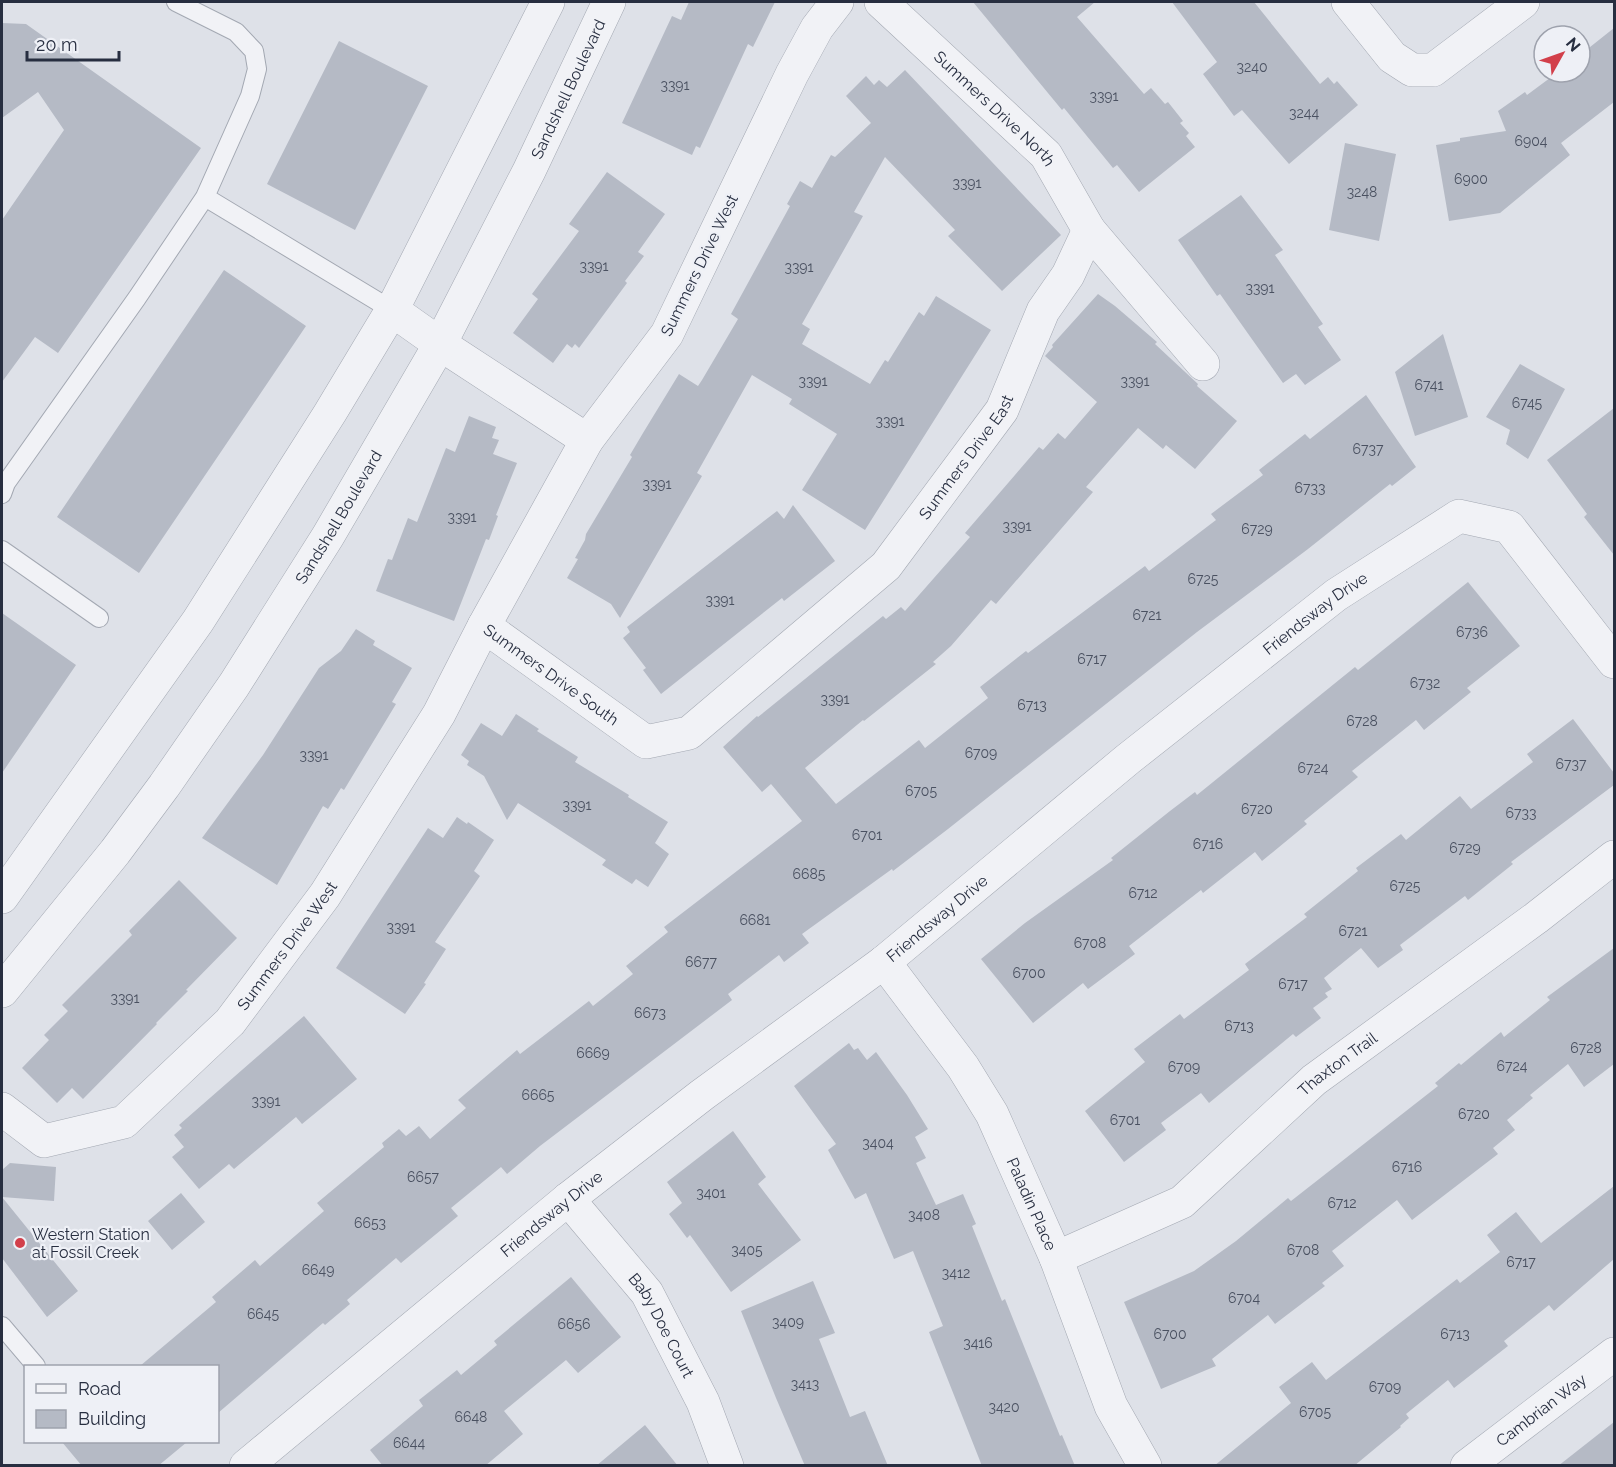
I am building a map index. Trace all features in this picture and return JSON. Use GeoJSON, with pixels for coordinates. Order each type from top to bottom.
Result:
{"type":"FeatureCollection","features":[{"type":"Feature","properties":{"kind":"street"},"geometry":{"type":"LineString","coordinates":[[2,897],[198,621],[330,414],[392,310],[548,2]]}},
{"type":"Feature","properties":{"kind":"street","name":"Sandshell Boulevard"},"geometry":{"type":"LineString","coordinates":[[2,991],[115,852],[164,786],[234,685],[328,536],[440,344],[528,171],[609,2]]}},
{"type":"Feature","properties":{"kind":"street","name":"Summers Drive West"},"geometry":{"type":"LineString","coordinates":[[587,440],[667,334],[792,74],[817,28],[837,2]]}},
{"type":"Feature","properties":{"kind":"street","name":"Summers Drive North"},"geometry":{"type":"LineString","coordinates":[[881,2],[1046,155],[1089,230]]}},
{"type":"Feature","properties":{"kind":"street"},"geometry":{"type":"LineString","coordinates":[[1348,2],[1392,57],[1412,70],[1433,70],[1523,2]]}},
{"type":"Feature","properties":{"kind":"street"},"geometry":{"type":"LineString","coordinates":[[1089,230],[1203,364]]}},
{"type":"Feature","properties":{"kind":"street","name":"Summers Drive East"},"geometry":{"type":"LineString","coordinates":[[646,742],[689,733],[886,566],[1002,410],[1042,311],[1068,275],[1089,230]]}},
{"type":"Feature","properties":{"kind":"street"},"geometry":{"type":"LineString","coordinates":[[392,310],[587,440]]}},
{"type":"Feature","properties":{"kind":"street","name":"Summers Drive South"},"geometry":{"type":"LineString","coordinates":[[587,440],[484,626],[646,742]]}},
{"type":"Feature","properties":{"kind":"street","name":"Friendsway Drive"},"geometry":{"type":"LineString","coordinates":[[246,1466],[568,1199],[702,1095],[884,962],[1128,759],[1336,596],[1459,516],[1509,527],[1614,662]]}},
{"type":"Feature","properties":{"kind":"street","name":"Summers Drive West"},"geometry":{"type":"LineString","coordinates":[[2,1109],[44,1142],[124,1122],[230,1022],[331,885],[439,714],[484,626]]}},
{"type":"Feature","properties":{"kind":"street","name":"Thaxton Trail"},"geometry":{"type":"LineString","coordinates":[[1056,1258],[1182,1202],[1314,1080],[1536,918],[1614,857]]}},
{"type":"Feature","properties":{"kind":"street","name":"Paladin Place"},"geometry":{"type":"LineString","coordinates":[[884,962],[963,1067],[992,1114],[1056,1258],[1111,1406],[1146,1466]]}},
{"type":"Feature","properties":{"kind":"street","name":"Baby Doe Court"},"geometry":{"type":"LineString","coordinates":[[568,1199],[647,1293],[703,1402],[727,1466]]}},
{"type":"Feature","properties":{"kind":"street","name":"Cambrian Way"},"geometry":{"type":"LineString","coordinates":[[1467,1466],[1614,1354]]}},
{"type":"Feature","properties":{"kind":"lane"},"geometry":{"type":"LineString","coordinates":[[2,494],[6,483],[205,197],[250,96],[257,69],[254,51],[236,32],[176,2]]}},
{"type":"Feature","properties":{"kind":"lane"},"geometry":{"type":"LineString","coordinates":[[205,197],[392,310]]}},
{"type":"Feature","properties":{"kind":"lane"},"geometry":{"type":"LineString","coordinates":[[2,550],[99,618]]}},
{"type":"Feature","properties":{"kind":"lane"},"geometry":{"type":"LineString","coordinates":[[2,1326],[35,1365]]}},
{"type":"Feature","properties":{"kind":"building"},"geometry":{"type":"Polygon","coordinates":[[[689,2],[775,2],[753,47],[748,44],[700,148],[696,146],[692,155],[622,123],[672,16],[681,20],[689,2]]]}},
{"type":"Feature","properties":{"kind":"building"},"geometry":{"type":"Polygon","coordinates":[[[973,2],[1095,2],[1077,17],[1144,94],[1151,88],[1165,104],[1168,102],[1183,121],[1180,123],[1189,133],[1186,136],[1195,147],[1139,192],[1117,165],[1113,168],[1064,108],[1062,110],[973,2]]]}},
{"type":"Feature","properties":{"kind":"building"},"geometry":{"type":"Polygon","coordinates":[[[1172,2],[1254,2],[1320,84],[1328,77],[1334,84],[1337,81],[1358,105],[1289,164],[1242,110],[1234,116],[1203,74],[1217,62],[1172,2]]]}},
{"type":"Feature","properties":{"kind":"building"},"geometry":{"type":"Polygon","coordinates":[[[2,23],[26,24],[201,148],[58,353],[35,337],[2,382],[2,220],[64,130],[38,92],[2,118],[2,23]]]}},
{"type":"Feature","properties":{"kind":"building"},"geometry":{"type":"Polygon","coordinates":[[[1614,28],[1614,102],[1561,143],[1570,155],[1500,213],[1449,221],[1436,145],[1460,141],[1460,138],[1506,131],[1498,111],[1525,92],[1527,95],[1542,84],[1592,84],[1592,45],[1614,28]]]}},
{"type":"Feature","properties":{"kind":"building"},"geometry":{"type":"Polygon","coordinates":[[[339,41],[428,86],[355,230],[267,184],[339,41]]]}},
{"type":"Feature","properties":{"kind":"building"},"geometry":{"type":"Polygon","coordinates":[[[905,70],[1061,235],[1002,291],[948,236],[955,230],[885,157],[854,212],[863,216],[802,324],[810,329],[802,344],[870,384],[885,360],[888,362],[919,312],[924,316],[936,296],[991,330],[865,530],[802,490],[837,434],[789,404],[792,399],[752,375],[697,473],[702,476],[620,618],[611,604],[567,578],[578,559],[575,558],[586,534],[679,374],[698,386],[702,380],[738,319],[731,314],[790,206],[787,204],[800,181],[812,188],[831,155],[835,157],[871,123],[846,96],[866,76],[874,85],[879,80],[887,87],[905,70]]]}},
{"type":"Feature","properties":{"kind":"building"},"geometry":{"type":"Polygon","coordinates":[[[1345,143],[1396,154],[1379,241],[1329,230],[1345,143]]]}},
{"type":"Feature","properties":{"kind":"building"},"geometry":{"type":"Polygon","coordinates":[[[607,172],[665,214],[638,252],[644,256],[625,281],[627,283],[579,348],[575,344],[572,348],[567,344],[553,363],[513,333],[538,299],[532,294],[579,231],[569,224],[607,172]]]}},
{"type":"Feature","properties":{"kind":"building"},"geometry":{"type":"Polygon","coordinates":[[[1241,195],[1283,250],[1275,255],[1323,324],[1318,327],[1341,360],[1305,385],[1296,374],[1283,383],[1220,294],[1217,296],[1178,240],[1241,195]]]}},
{"type":"Feature","properties":{"kind":"building"},"geometry":{"type":"Polygon","coordinates":[[[224,270],[306,326],[139,573],[57,517],[224,270]]]}},
{"type":"Feature","properties":{"kind":"building"},"geometry":{"type":"Polygon","coordinates":[[[1098,294],[1157,342],[1155,344],[1198,384],[1197,386],[1237,421],[1195,469],[1166,445],[1163,449],[1138,428],[1086,487],[1093,492],[996,604],[991,600],[951,646],[933,662],[936,664],[805,768],[836,804],[919,740],[925,748],[988,698],[980,687],[1026,651],[1028,653],[1145,566],[1149,571],[1216,520],[1211,514],[1263,475],[1259,470],[1305,434],[1310,439],[1366,395],[1416,467],[1392,486],[1390,484],[1197,632],[893,871],[892,869],[802,934],[809,943],[784,962],[779,955],[728,994],[732,1000],[540,1146],[507,1174],[501,1167],[451,1208],[458,1216],[401,1263],[396,1258],[347,1300],[350,1304],[325,1325],[323,1323],[219,1412],[219,1365],[141,1365],[216,1302],[212,1297],[255,1260],[260,1266],[324,1211],[317,1203],[384,1147],[382,1143],[399,1129],[406,1136],[419,1126],[430,1139],[466,1108],[458,1100],[517,1050],[520,1054],[589,1001],[593,1006],[633,974],[626,966],[668,932],[664,927],[802,821],[771,784],[762,792],[723,747],[757,716],[883,616],[886,619],[901,607],[905,611],[970,537],[965,533],[1039,447],[1043,450],[1058,433],[1065,439],[1097,402],[1045,356],[1053,347],[1052,345],[1098,294]]]}},
{"type":"Feature","properties":{"kind":"building"},"geometry":{"type":"Polygon","coordinates":[[[1443,334],[1468,417],[1415,436],[1395,372],[1443,334]]]}},
{"type":"Feature","properties":{"kind":"building"},"geometry":{"type":"Polygon","coordinates":[[[1520,364],[1565,389],[1528,459],[1506,444],[1510,430],[1486,417],[1520,364]]]}},
{"type":"Feature","properties":{"kind":"building"},"geometry":{"type":"Polygon","coordinates":[[[1614,408],[1614,555],[1584,517],[1587,514],[1547,460],[1614,408]]]}},
{"type":"Feature","properties":{"kind":"building"},"geometry":{"type":"Polygon","coordinates":[[[469,416],[496,427],[492,438],[499,440],[493,454],[517,463],[496,515],[498,516],[489,540],[486,539],[454,621],[376,591],[388,559],[392,560],[408,518],[417,522],[446,448],[455,452],[469,416]]]}},
{"type":"Feature","properties":{"kind":"building"},"geometry":{"type":"Polygon","coordinates":[[[793,505],[835,561],[784,601],[782,598],[661,694],[643,670],[646,668],[623,638],[630,632],[627,627],[777,511],[784,519],[793,505]]]}},
{"type":"Feature","properties":{"kind":"building"},"geometry":{"type":"Polygon","coordinates":[[[1468,582],[1520,646],[1467,688],[1471,692],[1424,730],[1416,720],[1352,771],[1358,777],[1304,821],[1307,824],[1262,861],[1255,852],[1203,893],[1201,890],[1129,946],[1135,954],[1088,989],[1083,983],[1033,1023],[981,959],[1025,923],[1113,860],[1111,858],[1195,792],[1197,795],[1355,667],[1358,670],[1468,582]]]}},
{"type":"Feature","properties":{"kind":"building"},"geometry":{"type":"Polygon","coordinates":[[[2,613],[76,665],[2,773],[2,613]]]}},
{"type":"Feature","properties":{"kind":"building"},"geometry":{"type":"Polygon","coordinates":[[[356,629],[375,641],[373,645],[412,668],[392,702],[396,704],[344,790],[341,788],[328,809],[323,806],[277,885],[202,838],[263,755],[319,668],[341,651],[356,629]]]}},
{"type":"Feature","properties":{"kind":"building"},"geometry":{"type":"Polygon","coordinates":[[[516,714],[539,729],[537,731],[578,757],[575,762],[668,822],[655,843],[669,854],[648,887],[636,879],[632,884],[602,865],[606,860],[518,803],[507,820],[484,776],[467,765],[469,761],[461,755],[481,723],[502,736],[516,714]]]}},
{"type":"Feature","properties":{"kind":"building"},"geometry":{"type":"Polygon","coordinates":[[[1573,719],[1614,773],[1614,785],[1511,862],[1513,864],[1468,900],[1465,896],[1400,945],[1403,950],[1378,968],[1361,948],[1324,978],[1332,989],[1325,993],[1328,997],[1313,1008],[1321,1018],[1296,1037],[1293,1034],[1209,1103],[1201,1093],[1161,1123],[1166,1130],[1124,1162],[1085,1111],[1145,1062],[1134,1049],[1180,1014],[1184,1019],[1249,970],[1245,964],[1307,917],[1304,914],[1358,871],[1356,868],[1401,834],[1406,840],[1460,796],[1471,809],[1533,762],[1527,754],[1573,719]]]}},
{"type":"Feature","properties":{"kind":"building"},"geometry":{"type":"Polygon","coordinates":[[[457,817],[494,840],[474,871],[480,876],[435,942],[446,949],[405,1014],[336,968],[428,828],[443,838],[457,817]]]}},
{"type":"Feature","properties":{"kind":"building"},"geometry":{"type":"Polygon","coordinates":[[[179,880],[237,938],[83,1099],[72,1088],[57,1103],[22,1068],[49,1040],[44,1035],[68,1011],[62,1005],[132,935],[129,931],[179,880]]]}},
{"type":"Feature","properties":{"kind":"building"},"geometry":{"type":"Polygon","coordinates":[[[1614,948],[1614,1064],[1584,1087],[1568,1064],[1530,1095],[1533,1098],[1507,1120],[1515,1130],[1493,1148],[1498,1154],[1412,1220],[1397,1200],[1332,1251],[1344,1266],[1322,1283],[1325,1286],[1275,1324],[1268,1315],[1212,1359],[1216,1366],[1161,1389],[1124,1302],[1194,1271],[1236,1241],[1288,1198],[1291,1201],[1438,1086],[1435,1083],[1459,1063],[1461,1065],[1501,1032],[1504,1037],[1550,1000],[1547,997],[1614,948]]]}},
{"type":"Feature","properties":{"kind":"building"},"geometry":{"type":"Polygon","coordinates":[[[304,1016],[357,1079],[302,1124],[296,1117],[234,1169],[229,1164],[199,1189],[172,1157],[184,1147],[174,1135],[182,1128],[179,1125],[304,1016]]]}},
{"type":"Feature","properties":{"kind":"building"},"geometry":{"type":"Polygon","coordinates":[[[849,1043],[854,1050],[858,1048],[867,1060],[876,1052],[928,1129],[915,1137],[926,1158],[916,1163],[936,1205],[963,1194],[976,1224],[972,1226],[1002,1301],[1005,1299],[1060,1436],[1062,1435],[1075,1466],[982,1466],[929,1332],[943,1326],[913,1251],[894,1259],[866,1193],[855,1199],[828,1150],[836,1144],[794,1086],[849,1043]]]}},
{"type":"Feature","properties":{"kind":"building"},"geometry":{"type":"Polygon","coordinates":[[[733,1131],[766,1177],[758,1184],[801,1240],[731,1292],[690,1235],[687,1238],[669,1214],[682,1203],[667,1182],[733,1131]]]}},
{"type":"Feature","properties":{"kind":"building"},"geometry":{"type":"Polygon","coordinates":[[[10,1163],[56,1167],[54,1201],[2,1197],[2,1170],[10,1163]]]}},
{"type":"Feature","properties":{"kind":"building"},"geometry":{"type":"Polygon","coordinates":[[[1614,1186],[1614,1259],[1554,1311],[1549,1305],[1504,1341],[1508,1346],[1454,1388],[1448,1380],[1406,1414],[1409,1418],[1401,1427],[1354,1466],[1214,1466],[1291,1403],[1279,1387],[1312,1362],[1326,1380],[1457,1279],[1460,1283],[1500,1252],[1487,1235],[1516,1212],[1541,1243],[1614,1186]]]}},
{"type":"Feature","properties":{"kind":"building"},"geometry":{"type":"Polygon","coordinates":[[[181,1193],[205,1222],[172,1250],[148,1221],[181,1193]]]}},
{"type":"Feature","properties":{"kind":"building","name":"Western Station at Fossil Creek"},"geometry":{"type":"Polygon","coordinates":[[[2,1197],[78,1291],[47,1317],[2,1258],[2,1197]]]}},
{"type":"Feature","properties":{"kind":"building"},"geometry":{"type":"Polygon","coordinates":[[[571,1277],[621,1337],[578,1373],[566,1360],[504,1411],[523,1434],[485,1466],[383,1466],[370,1450],[423,1406],[419,1400],[457,1370],[461,1375],[497,1345],[494,1341],[571,1277]]]}},
{"type":"Feature","properties":{"kind":"building"},"geometry":{"type":"Polygon","coordinates":[[[813,1281],[835,1333],[819,1339],[850,1417],[865,1411],[888,1466],[805,1466],[776,1398],[741,1311],[813,1281]]]}},
{"type":"Feature","properties":{"kind":"building"},"geometry":{"type":"Polygon","coordinates":[[[1614,1422],[1614,1466],[1558,1466],[1614,1422]]]}},
{"type":"Feature","properties":{"kind":"building"},"geometry":{"type":"Polygon","coordinates":[[[645,1425],[678,1466],[596,1466],[645,1425]]]}},
{"type":"Feature","properties":{"kind":"building"},"geometry":{"type":"Polygon","coordinates":[[[63,1443],[186,1443],[158,1466],[82,1466],[63,1443]]]}},
{"type":"Feature","properties":{"kind":"place","name":"Western Station at Fossil Creek"},"geometry":{"type":"Point","coordinates":[20,1243]}}]}
